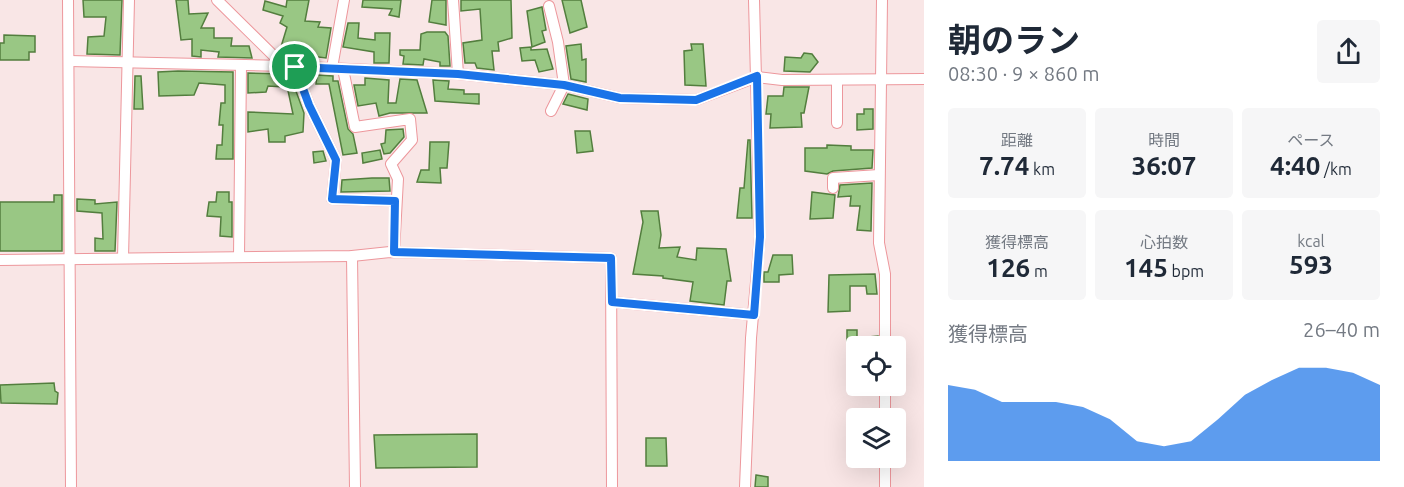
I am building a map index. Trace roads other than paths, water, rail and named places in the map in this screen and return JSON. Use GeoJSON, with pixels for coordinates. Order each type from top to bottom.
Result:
{"type":"FeatureCollection","features":[{"type":"Feature","properties":{"kind":"street"},"geometry":{"type":"LineString","coordinates":[[68,0],[71,260],[70,487]]}},
{"type":"Feature","properties":{"kind":"street"},"geometry":{"type":"LineString","coordinates":[[123,258],[129,0]]}},
{"type":"Feature","properties":{"kind":"street"},"geometry":{"type":"LineString","coordinates":[[344,0],[338,69],[355,127],[410,119],[412,140],[391,164],[398,179],[394,252]]}},
{"type":"Feature","properties":{"kind":"street"},"geometry":{"type":"LineString","coordinates":[[453,0],[458,74]]}},
{"type":"Feature","properties":{"kind":"street"},"geometry":{"type":"LineString","coordinates":[[745,487],[760,237],[754,0]]}},
{"type":"Feature","properties":{"kind":"street"},"geometry":{"type":"LineString","coordinates":[[882,0],[879,243],[885,274],[885,336]]}},
{"type":"Feature","properties":{"kind":"street"},"geometry":{"type":"LineString","coordinates":[[220,1],[290,66],[336,160],[332,199],[395,201]]}},
{"type":"Feature","properties":{"kind":"street"},"geometry":{"type":"LineString","coordinates":[[549,6],[558,42],[564,85],[551,111]]}},
{"type":"Feature","properties":{"kind":"street"},"geometry":{"type":"LineString","coordinates":[[69,61],[290,66],[458,74],[564,85],[620,98],[696,100],[757,76],[782,80],[924,79]]}},
{"type":"Feature","properties":{"kind":"street"},"geometry":{"type":"LineString","coordinates":[[239,257],[241,65]]}},
{"type":"Feature","properties":{"kind":"street"},"geometry":{"type":"LineString","coordinates":[[837,80],[837,123]]}},
{"type":"Feature","properties":{"kind":"street"},"geometry":{"type":"LineString","coordinates":[[833,188],[833,178],[879,175]]}},
{"type":"Feature","properties":{"kind":"street"},"geometry":{"type":"LineString","coordinates":[[0,260],[352,256],[394,252],[611,258],[612,487]]}},
{"type":"Feature","properties":{"kind":"street"},"geometry":{"type":"LineString","coordinates":[[352,256],[355,487]]}},
{"type":"Feature","properties":{"kind":"street"},"geometry":{"type":"LineString","coordinates":[[612,302],[754,315]]}},
{"type":"Feature","properties":{"kind":"street"},"geometry":{"type":"LineString","coordinates":[[885,468],[885,487]]}}]}
